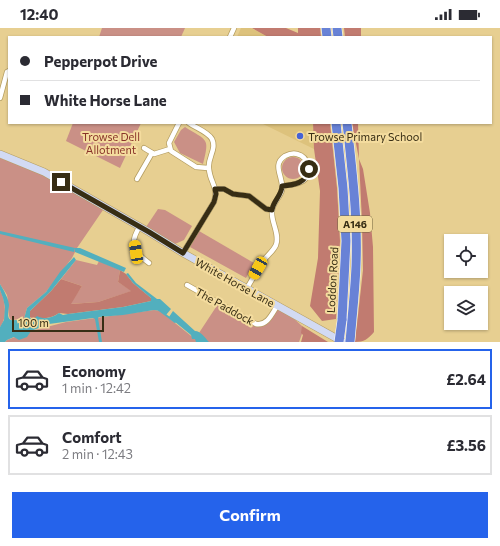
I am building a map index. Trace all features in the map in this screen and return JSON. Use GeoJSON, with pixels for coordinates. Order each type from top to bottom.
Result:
{"type":"FeatureCollection","features":[{"type":"Feature","properties":{"kind":"highway","name":"Loddon Road"},"geometry":{"type":"LineString","coordinates":[[336,124],[343,188],[346,241],[342,320],[339,342]]}},
{"type":"Feature","properties":{"kind":"highway","name":"Loddon Road"},"geometry":{"type":"LineString","coordinates":[[346,124],[353,183],[356,237],[356,266],[350,342]]}},
{"type":"Feature","properties":{"kind":"street"},"geometry":{"type":"LineString","coordinates":[[0,98],[8,72]]}},
{"type":"Feature","properties":{"kind":"street"},"geometry":{"type":"LineString","coordinates":[[178,124],[169,143],[170,149],[174,154],[196,167],[208,168]]}},
{"type":"Feature","properties":{"kind":"street"},"geometry":{"type":"LineString","coordinates":[[183,253],[214,202],[216,194],[208,168],[214,150],[211,138],[191,124]]}},
{"type":"Feature","properties":{"kind":"street"},"geometry":{"type":"LineString","coordinates":[[144,148],[157,154],[170,149]]}},
{"type":"Feature","properties":{"kind":"street"},"geometry":{"type":"LineString","coordinates":[[137,179],[152,153]]}},
{"type":"Feature","properties":{"kind":"street","name":"White Horse Lane"},"geometry":{"type":"LineString","coordinates":[[0,154],[44,172],[140,226],[183,253],[343,342]]}},
{"type":"Feature","properties":{"kind":"street"},"geometry":{"type":"LineString","coordinates":[[247,288],[261,263],[276,245],[272,206],[282,191],[278,170],[279,163],[283,158],[289,155],[296,154],[302,156],[308,165],[308,172],[305,179],[300,183],[282,186]]}},
{"type":"Feature","properties":{"kind":"street"},"geometry":{"type":"LineString","coordinates":[[215,189],[224,189],[233,194],[249,196],[266,209],[272,210]]}},
{"type":"Feature","properties":{"kind":"street"},"geometry":{"type":"LineString","coordinates":[[140,226],[133,238],[136,252],[149,263]]}},
{"type":"Feature","properties":{"kind":"street","name":"The Paddock"},"geometry":{"type":"LineString","coordinates":[[188,285],[256,324],[263,324],[267,321],[277,306]]}},
{"type":"Feature","properties":{"kind":"shaded area"},"geometry":{"type":"Polygon","coordinates":[[[241,28],[251,28],[266,36],[237,36],[241,28]]]}},
{"type":"Feature","properties":{"kind":"shaded area"},"geometry":{"type":"Polygon","coordinates":[[[252,28],[286,28],[298,33],[298,28],[320,28],[321,36],[266,36],[252,28]]]}},
{"type":"Feature","properties":{"kind":"shaded area"},"geometry":{"type":"Polygon","coordinates":[[[344,28],[361,28],[361,36],[345,36],[344,28]]]}},
{"type":"Feature","properties":{"kind":"shaded area","name":"Trowse Primary School"},"geometry":{"type":"Polygon","coordinates":[[[263,124],[313,124],[314,149],[263,124]]]}},
{"type":"Feature","properties":{"kind":"shaded area"},"geometry":{"type":"Polygon","coordinates":[[[313,124],[330,124],[337,188],[340,241],[336,319],[322,321],[310,306],[318,258],[320,191],[314,149],[313,124]]]}},
{"type":"Feature","properties":{"kind":"shaded area"},"geometry":{"type":"Polygon","coordinates":[[[352,124],[358,124],[359,159],[352,124]]]}},
{"type":"Feature","properties":{"kind":"shaded area"},"geometry":{"type":"Polygon","coordinates":[[[359,159],[363,169],[370,213],[373,247],[374,332],[366,340],[355,342],[363,270],[359,159]]]}},
{"type":"Feature","properties":{"kind":"shaded area"},"geometry":{"type":"Polygon","coordinates":[[[120,270],[151,298],[151,301],[123,307],[68,314],[59,313],[52,317],[29,317],[30,311],[61,279],[82,286],[71,304],[98,302],[131,291],[118,282],[120,270]]]}},
{"type":"Feature","properties":{"kind":"shaded area"},"geometry":{"type":"Polygon","coordinates":[[[302,326],[328,342],[301,342],[303,335],[301,333],[302,326]]]}},
{"type":"Feature","properties":{"kind":"green space"},"geometry":{"type":"Polygon","coordinates":[[[102,28],[185,28],[181,36],[99,36],[102,28]]]}},
{"type":"Feature","properties":{"kind":"green space","name":"Trowse Dell Allotment"},"geometry":{"type":"Polygon","coordinates":[[[73,124],[141,124],[120,168],[66,141],[73,124]]]}},
{"type":"Feature","properties":{"kind":"green space"},"geometry":{"type":"Polygon","coordinates":[[[185,127],[205,141],[206,149],[203,164],[180,153],[174,142],[181,130],[185,127]]]}},
{"type":"Feature","properties":{"kind":"green space"},"geometry":{"type":"Polygon","coordinates":[[[293,157],[301,160],[304,168],[301,176],[293,179],[285,176],[282,168],[285,160],[293,157]]]}},
{"type":"Feature","properties":{"kind":"green space"},"geometry":{"type":"Polygon","coordinates":[[[0,158],[42,174],[103,210],[77,248],[72,258],[46,292],[27,308],[24,319],[11,320],[9,316],[7,295],[0,284],[0,158]]]}},
{"type":"Feature","properties":{"kind":"green space"},"geometry":{"type":"Polygon","coordinates":[[[158,209],[165,210],[192,226],[184,240],[175,244],[146,227],[158,209]]]}},
{"type":"Feature","properties":{"kind":"green space"},"geometry":{"type":"Polygon","coordinates":[[[199,231],[254,263],[246,278],[190,247],[199,231]]]}},
{"type":"Feature","properties":{"kind":"green space"},"geometry":{"type":"Polygon","coordinates":[[[76,260],[97,265],[99,261],[120,270],[118,282],[132,291],[98,302],[70,304],[82,286],[61,279],[76,260]]]}},
{"type":"Feature","properties":{"kind":"green space"},"geometry":{"type":"Polygon","coordinates":[[[0,290],[5,308],[5,314],[3,323],[0,327],[0,290]]]}},
{"type":"Feature","properties":{"kind":"green space"},"geometry":{"type":"Polygon","coordinates":[[[218,304],[257,327],[263,325],[277,309],[291,316],[302,326],[302,334],[299,342],[5,342],[31,331],[66,322],[154,310],[160,311],[195,339],[218,304]]]}},
{"type":"Feature","properties":{"kind":"water"},"geometry":{"type":"Polygon","coordinates":[[[0,231],[75,248],[74,252],[0,234],[0,231]]]}},
{"type":"Feature","properties":{"kind":"water"},"geometry":{"type":"Polygon","coordinates":[[[75,248],[80,248],[126,268],[124,272],[75,252],[75,248]]]}},
{"type":"Feature","properties":{"kind":"water"},"geometry":{"type":"Polygon","coordinates":[[[74,257],[76,260],[51,291],[30,311],[30,318],[34,319],[37,316],[48,318],[59,313],[63,315],[123,307],[151,301],[151,298],[133,283],[126,274],[128,273],[136,283],[157,299],[160,299],[171,309],[166,315],[160,311],[154,310],[99,317],[102,342],[99,342],[95,319],[93,318],[49,324],[31,331],[27,337],[19,340],[14,337],[5,342],[0,342],[0,327],[4,320],[5,307],[0,290],[0,284],[6,294],[9,305],[9,319],[24,319],[27,308],[46,292],[60,272],[74,257]]]}},
{"type":"Feature","properties":{"kind":"water"},"geometry":{"type":"Polygon","coordinates":[[[173,311],[195,331],[201,333],[209,342],[196,342],[195,339],[192,339],[191,335],[169,317],[173,311]]]}},
{"type":"Feature","properties":{"kind":"waterway"},"geometry":{"type":"LineString","coordinates":[[159,310],[175,322]]}},
{"type":"Feature","properties":{"kind":"place","name":"Trowse Primary School"},"geometry":{"type":"Point","coordinates":[300,136]}},
{"type":"Feature","properties":{"kind":"route"},"geometry":{"type":"LineString","coordinates":[[61,182],[183,253],[214,202],[216,194],[215,189],[227,189],[233,194],[249,196],[266,209],[272,210],[272,206],[282,191],[282,186],[300,183],[307,176],[309,169]]}}]}
